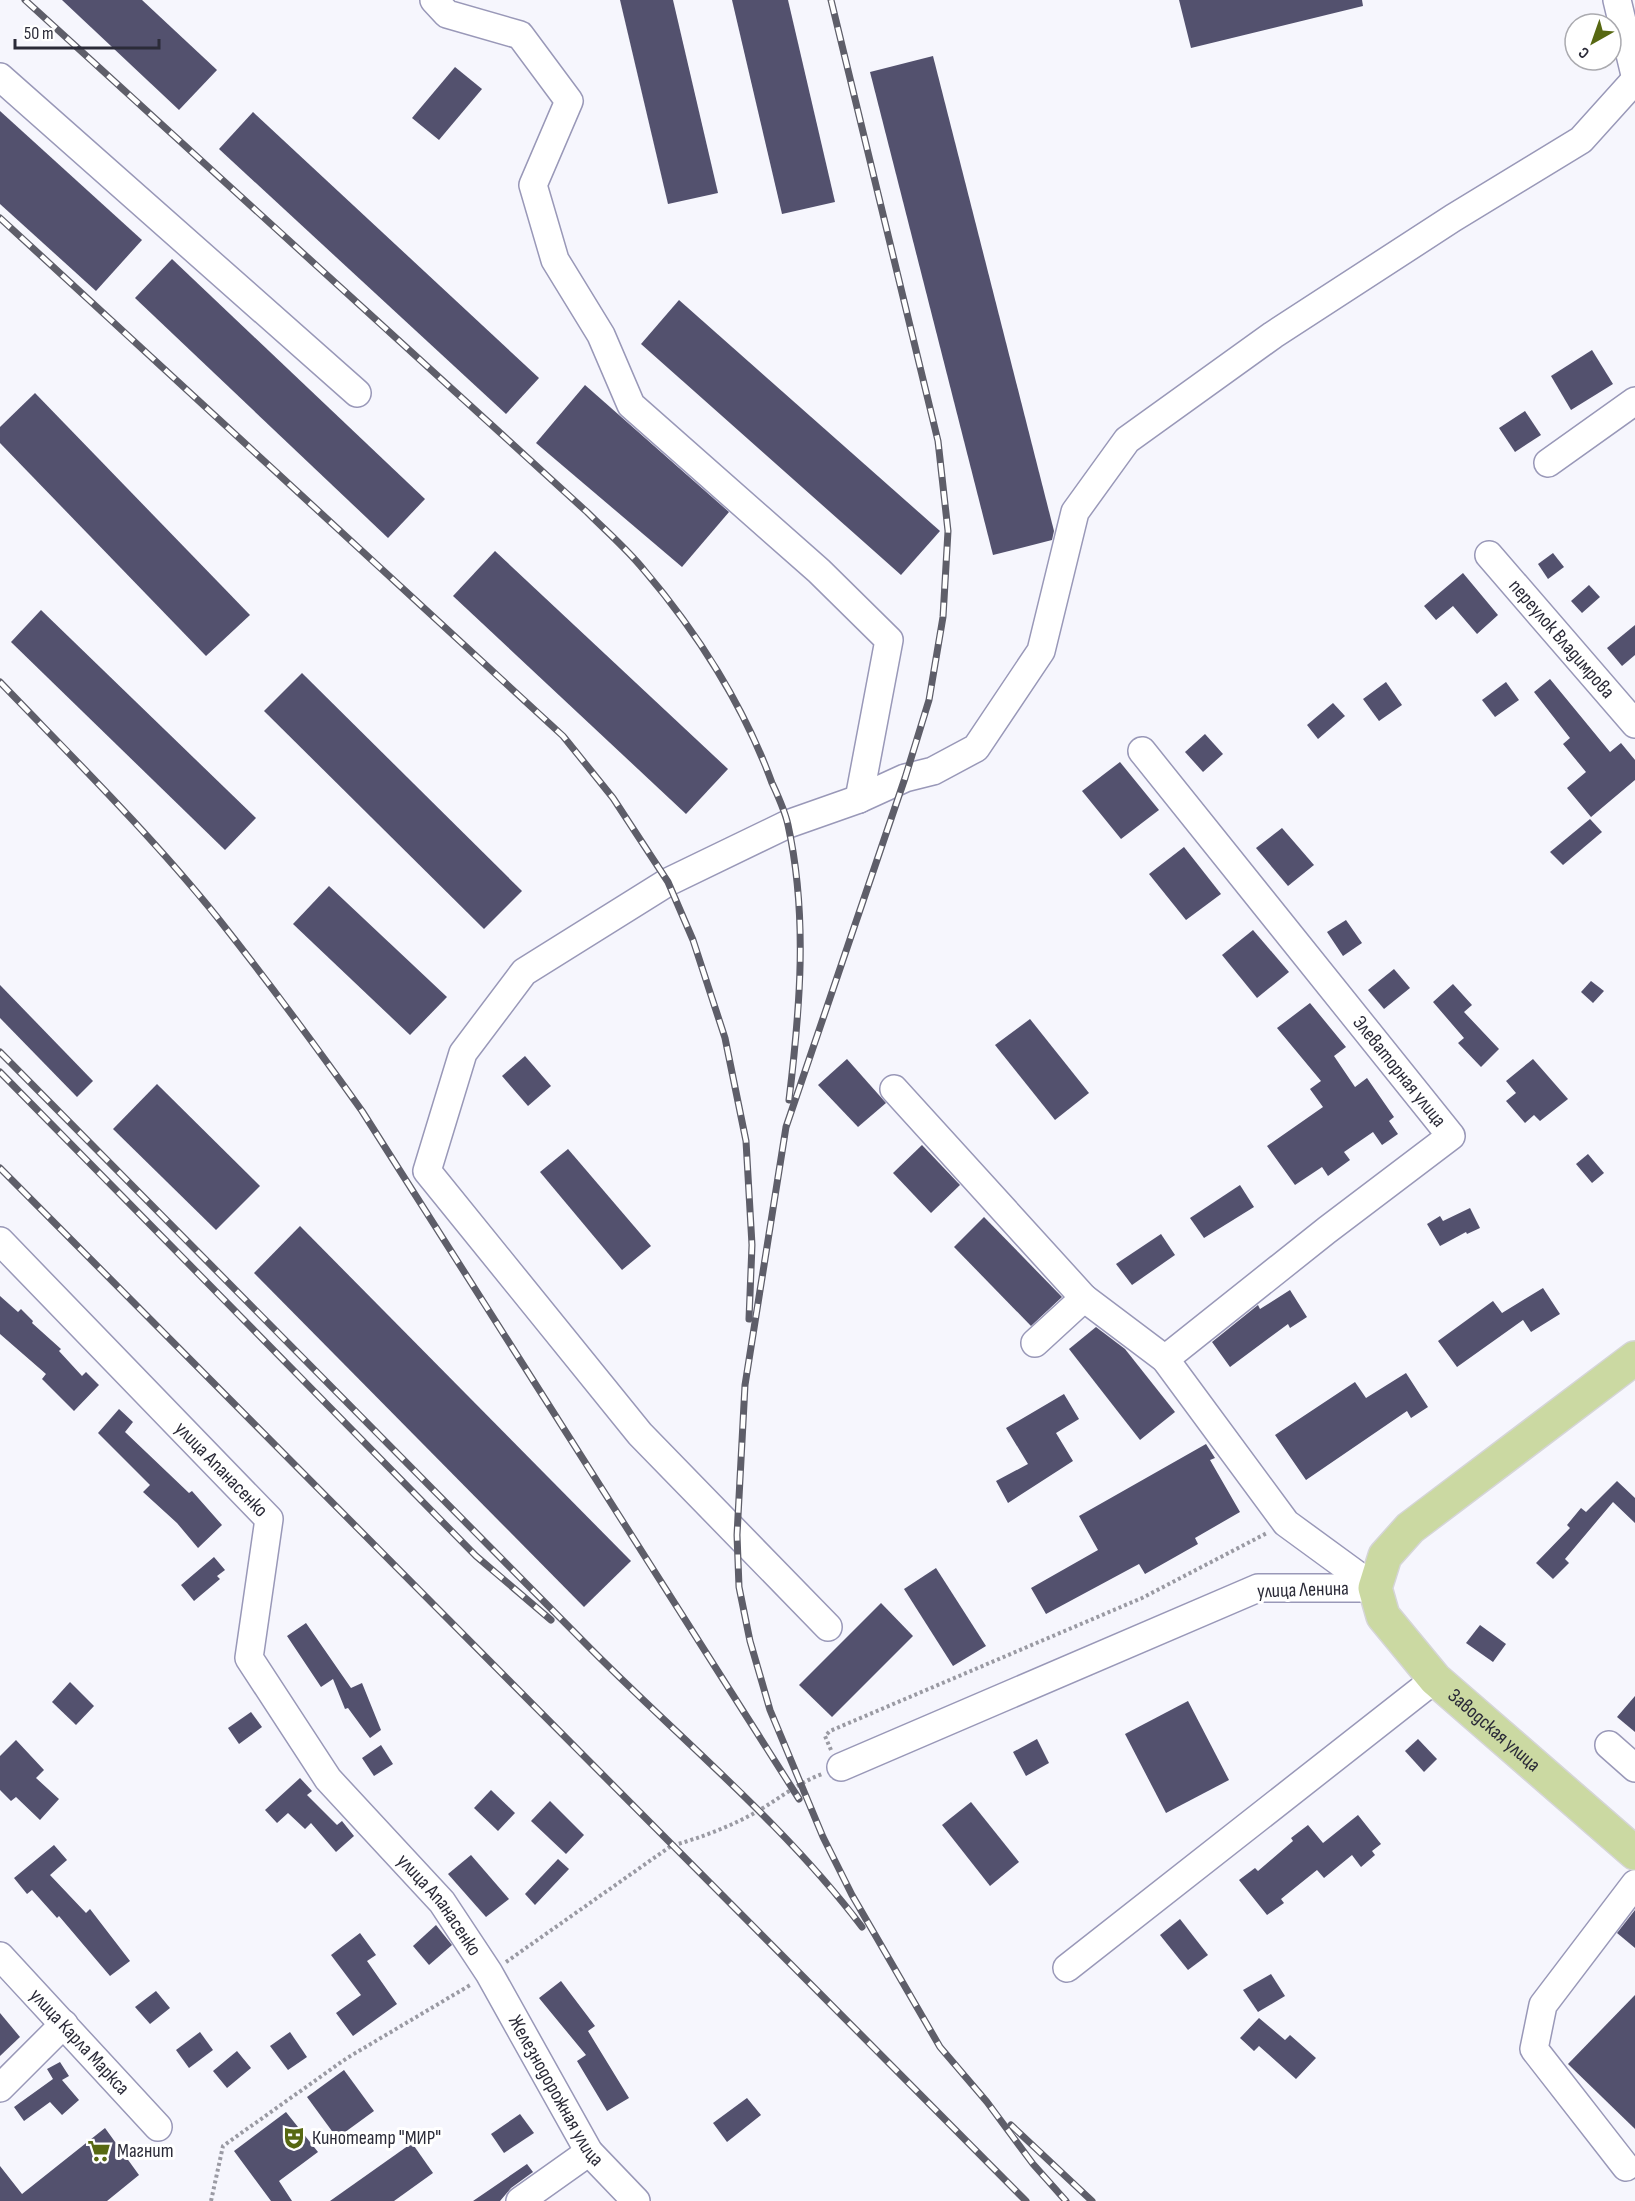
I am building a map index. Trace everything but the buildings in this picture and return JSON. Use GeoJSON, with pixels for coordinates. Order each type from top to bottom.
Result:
{"type":"FeatureCollection","features":[{"type":"Feature","properties":{"kind":"main road","name":"улица Ленина"},"geometry":{"type":"LineString","coordinates":[[1375,1588],[1385,1556],[1410,1528],[1635,1358]]}},
{"type":"Feature","properties":{"kind":"main road","name":"Заводская улица"},"geometry":{"type":"LineString","coordinates":[[1375,1588],[1383,1616],[1436,1679],[1635,1853]]}},
{"type":"Feature","properties":{"kind":"street"},"geometry":{"type":"LineString","coordinates":[[434,0],[447,14],[520,35],[569,101],[533,185],[555,260],[601,335],[631,405],[819,571],[889,640],[859,799]]}},
{"type":"Feature","properties":{"kind":"street"},"geometry":{"type":"LineString","coordinates":[[1617,0],[1635,75]]}},
{"type":"Feature","properties":{"kind":"street"},"geometry":{"type":"LineString","coordinates":[[0,77],[357,393]]}},
{"type":"Feature","properties":{"kind":"street"},"geometry":{"type":"LineString","coordinates":[[828,1626],[640,1434],[427,1172],[463,1053],[524,972],[668,882],[788,824],[859,799],[906,778],[933,771],[976,748],[1041,651],[1075,512],[1127,440],[1273,335],[1453,218],[1581,140],[1635,80]]}},
{"type":"Feature","properties":{"kind":"street"},"geometry":{"type":"LineString","coordinates":[[1548,463],[1635,401]]}},
{"type":"Feature","properties":{"kind":"street","name":"переулок Владимрова"},"geometry":{"type":"LineString","coordinates":[[1489,555],[1635,724]]}},
{"type":"Feature","properties":{"kind":"street","name":"Элеваторная улица"},"geometry":{"type":"LineString","coordinates":[[1142,751],[1452,1136],[1327,1230],[1165,1359]]}},
{"type":"Feature","properties":{"kind":"street"},"geometry":{"type":"LineString","coordinates":[[894,1089],[1084,1298],[1165,1359],[1286,1523],[1375,1588]]}},
{"type":"Feature","properties":{"kind":"street","name":"улица Апанасенко"},"geometry":{"type":"LineString","coordinates":[[0,1241],[269,1519],[249,1658],[328,1779],[442,1902],[489,1973]]}},
{"type":"Feature","properties":{"kind":"street"},"geometry":{"type":"LineString","coordinates":[[1035,1343],[1084,1298]]}},
{"type":"Feature","properties":{"kind":"street","name":"улица Ленина"},"geometry":{"type":"LineString","coordinates":[[841,1767],[1258,1588],[1375,1588]]}},
{"type":"Feature","properties":{"kind":"street"},"geometry":{"type":"LineString","coordinates":[[1067,1968],[1436,1679]]}},
{"type":"Feature","properties":{"kind":"street"},"geometry":{"type":"LineString","coordinates":[[1609,1745],[1635,1768]]}},
{"type":"Feature","properties":{"kind":"street"},"geometry":{"type":"LineString","coordinates":[[1626,2167],[1534,2049],[1543,2005],[1635,1884]]}},
{"type":"Feature","properties":{"kind":"street","name":"улица Карла Маркса"},"geometry":{"type":"LineString","coordinates":[[0,1956],[159,2127]]}},
{"type":"Feature","properties":{"kind":"street","name":"Железнодорожная улица"},"geometry":{"type":"LineString","coordinates":[[489,1973],[589,2152],[636,2201]]}},
{"type":"Feature","properties":{"kind":"street"},"geometry":{"type":"LineString","coordinates":[[0,2088],[64,2024]]}},
{"type":"Feature","properties":{"kind":"street"},"geometry":{"type":"LineString","coordinates":[[520,2201],[589,2152]]}},
{"type":"Feature","properties":{"kind":"path"},"geometry":{"type":"LineString","coordinates":[[841,1767],[826,1743],[825,1736],[830,1731],[1142,1598],[1286,1523]]}},
{"type":"Feature","properties":{"kind":"railway"},"geometry":{"type":"LineString","coordinates":[[25,0],[624,547],[664,594],[700,644],[748,726],[788,825],[794,859],[800,928],[799,997],[789,1100]]}},
{"type":"Feature","properties":{"kind":"railway"},"geometry":{"type":"LineString","coordinates":[[831,0],[938,441],[948,531],[943,617],[929,700],[905,778],[786,1127],[745,1385],[737,1535],[739,1587],[750,1641],[770,1710],[823,1837],[852,1895],[940,2047],[987,2102],[1033,2164],[1066,2201]]}},
{"type":"Feature","properties":{"kind":"railway"},"geometry":{"type":"LineString","coordinates":[[0,218],[563,736],[613,798],[668,882],[693,940],[725,1038],[746,1141],[752,1245],[749,1319]]}},
{"type":"Feature","properties":{"kind":"railway"},"geometry":{"type":"LineString","coordinates":[[0,682],[111,797],[191,886],[309,1037],[362,1111],[799,1799]]}},
{"type":"Feature","properties":{"kind":"railway"},"geometry":{"type":"LineString","coordinates":[[0,1052],[582,1640],[763,1815],[831,1888],[862,1927]]}},
{"type":"Feature","properties":{"kind":"railway"},"geometry":{"type":"LineString","coordinates":[[0,1072],[476,1556],[551,1620]]}},
{"type":"Feature","properties":{"kind":"railway"},"geometry":{"type":"LineString","coordinates":[[0,1168],[1026,2201]]}},
{"type":"Feature","properties":{"kind":"railway"},"geometry":{"type":"LineString","coordinates":[[1011,2125],[1092,2201]]}},
{"type":"Feature","properties":{"kind":"place","name":"Кинотеатр \"МИР\""},"geometry":{"type":"Point","coordinates":[294,2138]}},
{"type":"Feature","properties":{"kind":"place","name":"Магнит"},"geometry":{"type":"Point","coordinates":[99,2151]}}]}
